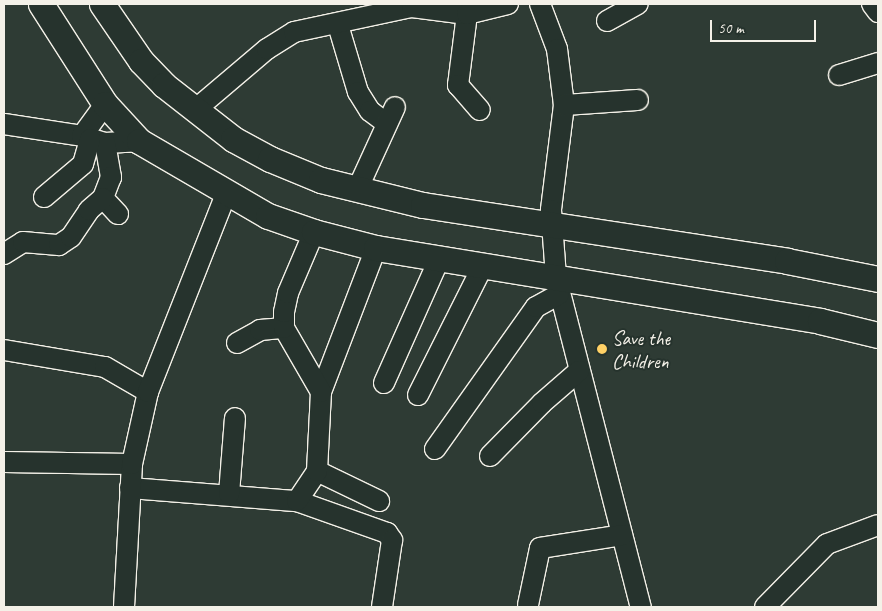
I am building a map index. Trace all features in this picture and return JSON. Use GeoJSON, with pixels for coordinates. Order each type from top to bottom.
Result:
{"type":"FeatureCollection","features":[{"type":"Feature","properties":{"kind":"main road"},"geometry":{"type":"LineString","coordinates":[[41,4],[105,104],[139,140],[226,194],[268,216],[314,232],[376,248],[440,257],[483,266],[558,286],[820,321],[878,335]]}},
{"type":"Feature","properties":{"kind":"main road"},"geometry":{"type":"LineString","coordinates":[[102,4],[141,61],[196,110],[233,139],[270,160],[321,180],[423,205],[788,261],[878,279]]}},
{"type":"Feature","properties":{"kind":"street"},"geometry":{"type":"LineString","coordinates":[[196,110],[284,37],[307,28],[338,25],[412,5],[467,14],[508,4]]}},
{"type":"Feature","properties":{"kind":"street"},"geometry":{"type":"LineString","coordinates":[[540,4],[562,70],[564,105],[552,224],[558,286],[641,607]]}},
{"type":"Feature","properties":{"kind":"street"},"geometry":{"type":"LineString","coordinates":[[607,21],[638,4]]}},
{"type":"Feature","properties":{"kind":"street"},"geometry":{"type":"LineString","coordinates":[[872,4],[878,12]]}},
{"type":"Feature","properties":{"kind":"street"},"geometry":{"type":"LineString","coordinates":[[467,14],[458,84],[480,110]]}},
{"type":"Feature","properties":{"kind":"street"},"geometry":{"type":"LineString","coordinates":[[338,25],[358,92],[370,111],[391,116],[357,190]]}},
{"type":"Feature","properties":{"kind":"street"},"geometry":{"type":"LineString","coordinates":[[840,75],[878,63]]}},
{"type":"Feature","properties":{"kind":"street"},"geometry":{"type":"LineString","coordinates":[[564,105],[638,100]]}},
{"type":"Feature","properties":{"kind":"street"},"geometry":{"type":"LineString","coordinates":[[44,198],[83,164],[105,104]]}},
{"type":"Feature","properties":{"kind":"street"},"geometry":{"type":"LineString","coordinates":[[4,124],[92,140],[139,140]]}},
{"type":"Feature","properties":{"kind":"street"},"geometry":{"type":"LineString","coordinates":[[4,254],[23,242],[59,245],[71,237],[89,210],[103,198],[111,177],[92,140]]}},
{"type":"Feature","properties":{"kind":"street"},"geometry":{"type":"LineString","coordinates":[[124,607],[132,464],[148,392],[226,194]]}},
{"type":"Feature","properties":{"kind":"street"},"geometry":{"type":"LineString","coordinates":[[103,198],[118,214]]}},
{"type":"Feature","properties":{"kind":"street"},"geometry":{"type":"LineString","coordinates":[[314,232],[288,293],[284,328],[321,392]]}},
{"type":"Feature","properties":{"kind":"street"},"geometry":{"type":"LineString","coordinates":[[297,501],[317,471],[321,392],[376,248]]}},
{"type":"Feature","properties":{"kind":"street"},"geometry":{"type":"LineString","coordinates":[[384,383],[440,257]]}},
{"type":"Feature","properties":{"kind":"street"},"geometry":{"type":"LineString","coordinates":[[418,395],[483,266]]}},
{"type":"Feature","properties":{"kind":"street"},"geometry":{"type":"LineString","coordinates":[[435,449],[536,307],[558,286]]}},
{"type":"Feature","properties":{"kind":"street"},"geometry":{"type":"LineString","coordinates":[[237,343],[260,330],[284,328]]}},
{"type":"Feature","properties":{"kind":"street"},"geometry":{"type":"LineString","coordinates":[[4,350],[105,367],[148,392]]}},
{"type":"Feature","properties":{"kind":"street"},"geometry":{"type":"LineString","coordinates":[[490,456],[542,403],[579,371]]}},
{"type":"Feature","properties":{"kind":"street"},"geometry":{"type":"LineString","coordinates":[[229,494],[235,418]]}},
{"type":"Feature","properties":{"kind":"street"},"geometry":{"type":"LineString","coordinates":[[4,462],[132,464]]}},
{"type":"Feature","properties":{"kind":"street"},"geometry":{"type":"LineString","coordinates":[[317,471],[379,501]]}},
{"type":"Feature","properties":{"kind":"street"},"geometry":{"type":"LineString","coordinates":[[130,488],[229,494],[297,501],[392,536],[382,607]]}},
{"type":"Feature","properties":{"kind":"street"},"geometry":{"type":"LineString","coordinates":[[765,607],[827,544],[878,524]]}},
{"type":"Feature","properties":{"kind":"street"},"geometry":{"type":"LineString","coordinates":[[528,605],[540,548],[622,535]]}},
{"type":"Feature","properties":{"kind":"place","name":"Save the Children"},"geometry":{"type":"Point","coordinates":[602,349]}}]}
